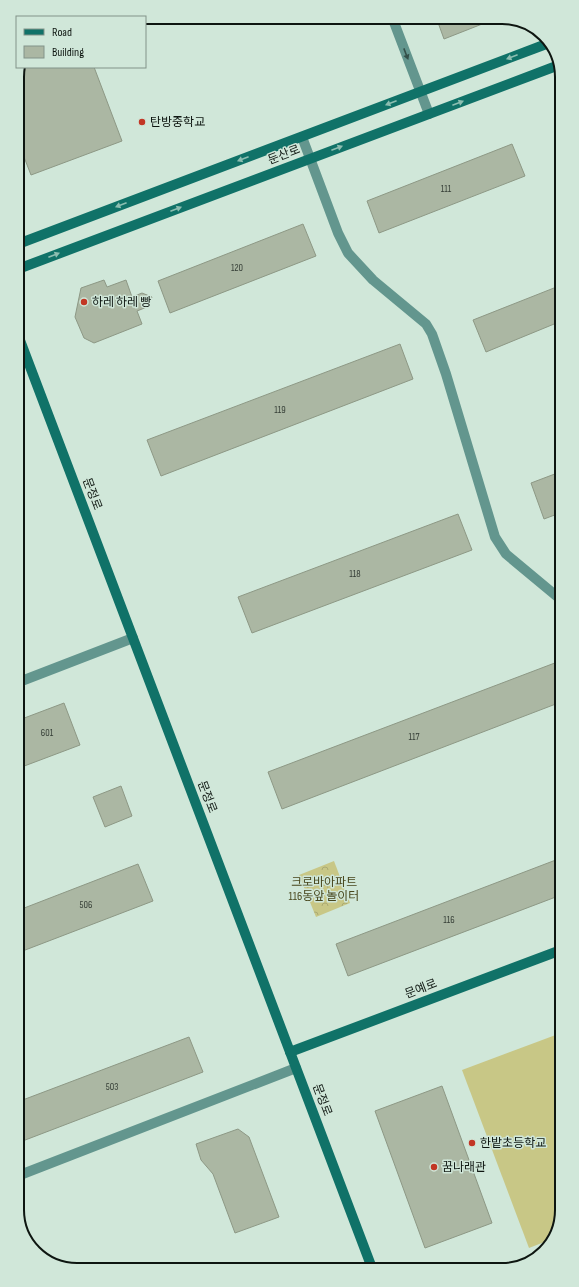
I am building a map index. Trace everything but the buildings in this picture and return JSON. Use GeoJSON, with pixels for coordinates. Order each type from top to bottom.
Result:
{"type":"FeatureCollection","features":[{"type":"Feature","properties":{"kind":"main road","name":"둔산로"},"geometry":{"type":"LineString","coordinates":[[24,242],[544,46]]}},
{"type":"Feature","properties":{"kind":"main road","name":"둔산로"},"geometry":{"type":"LineString","coordinates":[[24,267],[554,67]]}},
{"type":"Feature","properties":{"kind":"main road","name":"문정로"},"geometry":{"type":"LineString","coordinates":[[24,351],[370,1263]]}},
{"type":"Feature","properties":{"kind":"main road","name":"문예로"},"geometry":{"type":"LineString","coordinates":[[290,1052],[555,952]]}},
{"type":"Feature","properties":{"kind":"street"},"geometry":{"type":"LineString","coordinates":[[395,24],[429,114]]}},
{"type":"Feature","properties":{"kind":"street"},"geometry":{"type":"LineString","coordinates":[[302,137],[338,233],[348,253],[374,280],[426,324],[432,334],[446,374],[495,537],[506,554],[555,596]]}},
{"type":"Feature","properties":{"kind":"street"},"geometry":{"type":"LineString","coordinates":[[24,680],[133,638]]}},
{"type":"Feature","properties":{"kind":"street"},"geometry":{"type":"LineString","coordinates":[[24,1173],[296,1068]]}},
{"type":"Feature","properties":{"kind":"green space","name":"크로바아파트 116동앞 놀이터"},"geometry":{"type":"Polygon","coordinates":[[[334,861],[350,903],[316,917],[299,875],[334,861]]]}},
{"type":"Feature","properties":{"kind":"green space"},"geometry":{"type":"Polygon","coordinates":[[[555,1035],[555,1210],[550,1233],[544,1242],[529,1248],[462,1070],[555,1035]]]}},
{"type":"Feature","properties":{"kind":"place","name":"탄방중학교"},"geometry":{"type":"Point","coordinates":[142,122]}},
{"type":"Feature","properties":{"kind":"place","name":"하레 하레 빵"},"geometry":{"type":"Point","coordinates":[84,302]}},
{"type":"Feature","properties":{"kind":"place","name":"한밭초등학교"},"geometry":{"type":"Point","coordinates":[472,1143]}},
{"type":"Feature","properties":{"kind":"place","name":"꿈나래관"},"geometry":{"type":"Point","coordinates":[434,1167]}}]}
